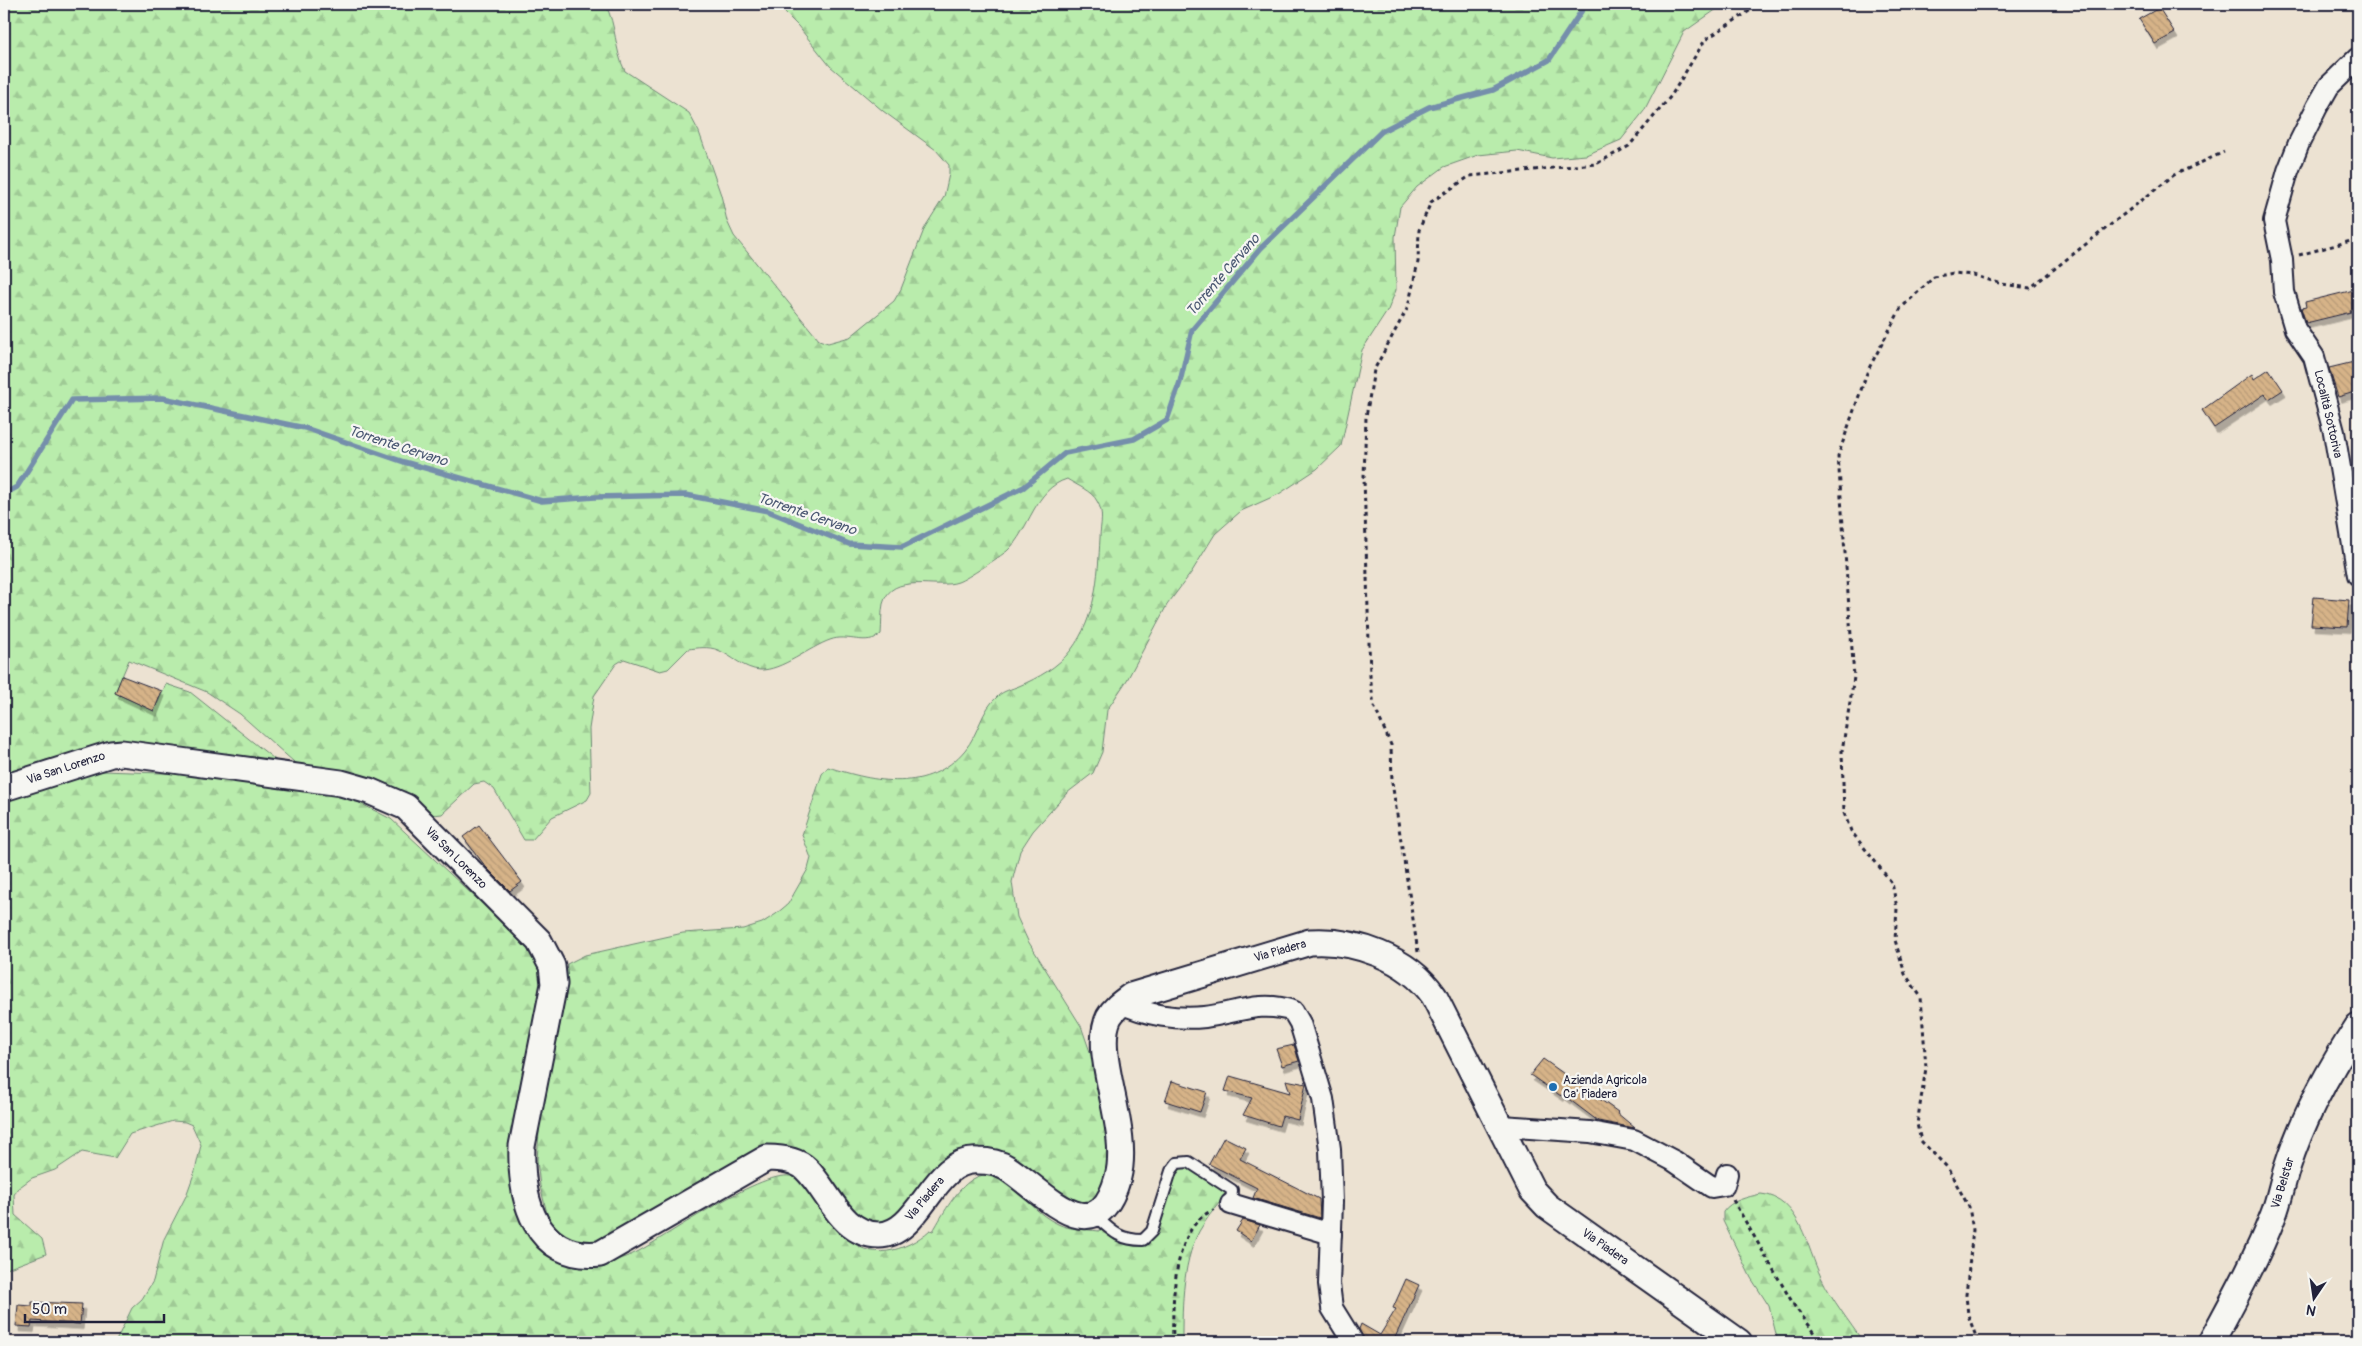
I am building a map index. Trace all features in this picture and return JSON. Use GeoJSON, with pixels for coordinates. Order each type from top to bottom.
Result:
{"type":"FeatureCollection","features":[{"type":"Feature","properties":{"kind":"street","name":"Località Sottoriva"},"geometry":{"type":"LineString","coordinates":[[2358,58],[2329,86],[2299,143],[2288,172],[2274,220],[2282,260],[2284,292],[2295,329],[2314,357],[2334,432],[2358,575]]}},
{"type":"Feature","properties":{"kind":"street","name":"Via San Lorenzo"},"geometry":{"type":"LineString","coordinates":[[4,788],[111,754],[122,753],[341,783],[369,791],[406,807],[539,941],[547,954],[554,974],[554,984],[522,1146],[521,1170],[524,1187],[535,1220],[549,1241],[556,1247],[576,1253],[600,1254]]}},
{"type":"Feature","properties":{"kind":"street","name":"Via Piadera"},"geometry":{"type":"LineString","coordinates":[[1121,1003],[1131,996],[1310,942],[1348,945],[1397,962],[1422,982],[1434,996],[1532,1190],[1547,1206],[1739,1342]]}},
{"type":"Feature","properties":{"kind":"street"},"geometry":{"type":"LineString","coordinates":[[1093,1213],[1102,1208],[1108,1200],[1121,1164],[1116,1106],[1104,1050],[1109,1018],[1121,1003],[1138,1011],[1160,1016],[1204,1017],[1267,1005],[1293,1011],[1300,1023],[1323,1099],[1330,1149],[1331,1234],[1329,1284],[1332,1308],[1353,1342]]}},
{"type":"Feature","properties":{"kind":"street","name":"Via Belstar"},"geometry":{"type":"LineString","coordinates":[[2211,1342],[2254,1262],[2274,1214],[2290,1160],[2326,1076],[2358,1026]]}},
{"type":"Feature","properties":{"kind":"street"},"geometry":{"type":"LineString","coordinates":[[1501,1126],[1590,1132],[1634,1140],[1674,1161],[1712,1187],[1725,1179]]}},
{"type":"Feature","properties":{"kind":"street","name":"Via Piadera"},"geometry":{"type":"LineString","coordinates":[[600,1254],[767,1158],[779,1158],[806,1168],[841,1216],[855,1228],[879,1235],[895,1230],[905,1224],[947,1173],[960,1164],[976,1160],[1006,1167],[1065,1211],[1084,1215],[1093,1213]]}},
{"type":"Feature","properties":{"kind":"street"},"geometry":{"type":"LineString","coordinates":[[1231,1204],[1331,1234]]}},
{"type":"Feature","properties":{"kind":"lane"},"geometry":{"type":"LineString","coordinates":[[1093,1213],[1114,1233],[1127,1240],[1143,1240],[1152,1231],[1171,1171],[1177,1163],[1190,1162],[1232,1190],[1231,1204]]}},
{"type":"Feature","properties":{"kind":"lane"},"geometry":{"type":"LineString","coordinates":[[2355,1342],[2358,1339]]}},
{"type":"Feature","properties":{"kind":"path"},"geometry":{"type":"LineString","coordinates":[[1422,982],[1392,782],[1391,745],[1374,706],[1370,676],[1364,477],[1366,417],[1374,370],[1408,307],[1418,262],[1419,230],[1431,202],[1470,176],[1596,164],[1629,146],[1671,96],[1705,40],[1757,6],[1764,4]]}},
{"type":"Feature","properties":{"kind":"path"},"geometry":{"type":"LineString","coordinates":[[1978,1342],[1968,1315],[1966,1295],[1973,1230],[1969,1207],[1947,1167],[1921,1142],[1917,1124],[1926,1068],[1921,997],[1905,974],[1895,940],[1897,908],[1892,883],[1851,831],[1844,813],[1842,752],[1854,676],[1838,456],[1868,370],[1902,308],[1934,278],[1953,274],[1973,275],[2002,284],[2030,288],[2174,176],[2224,152]]}},
{"type":"Feature","properties":{"kind":"path"},"geometry":{"type":"LineString","coordinates":[[2282,260],[2358,240]]}},
{"type":"Feature","properties":{"kind":"path"},"geometry":{"type":"LineString","coordinates":[[1725,1179],[1795,1307],[1822,1342]]}},
{"type":"Feature","properties":{"kind":"path"},"geometry":{"type":"LineString","coordinates":[[1173,1342],[1175,1273],[1190,1229],[1206,1213],[1231,1204]]}},
{"type":"Feature","properties":{"kind":"green space"},"geometry":{"type":"Polygon","coordinates":[[[4,4],[605,4],[612,20],[621,63],[625,71],[689,113],[699,132],[721,195],[727,221],[734,236],[819,340],[828,343],[850,337],[894,301],[901,289],[925,227],[944,197],[949,165],[936,150],[883,111],[830,66],[798,26],[776,4],[1724,4],[1684,32],[1644,111],[1621,140],[1586,155],[1552,158],[1517,151],[1478,155],[1444,167],[1417,187],[1400,207],[1395,237],[1396,290],[1388,310],[1362,350],[1341,446],[1317,469],[1279,494],[1241,511],[1215,534],[1191,573],[1167,605],[1127,680],[1107,710],[1102,752],[1093,773],[1067,793],[1033,831],[1020,851],[1012,882],[1017,917],[1028,941],[1081,1026],[1114,1121],[1103,1197],[1081,1207],[977,1156],[883,1237],[786,1160],[609,1246],[569,1241],[553,1226],[548,1217],[540,1186],[537,1160],[540,1118],[558,1035],[567,983],[567,964],[585,955],[683,933],[743,929],[762,923],[788,904],[808,869],[811,858],[802,835],[822,774],[828,767],[864,777],[900,781],[918,779],[935,773],[950,764],[970,743],[988,708],[998,696],[1005,691],[1040,676],[1060,662],[1079,637],[1091,610],[1097,582],[1102,519],[1101,510],[1095,497],[1084,488],[1067,479],[1056,484],[1040,501],[1015,542],[1007,551],[983,568],[958,582],[905,585],[895,588],[888,594],[883,604],[881,634],[875,638],[863,640],[837,638],[822,643],[777,667],[760,670],[743,665],[718,650],[707,648],[688,649],[668,669],[660,671],[624,659],[616,664],[594,696],[589,729],[591,793],[587,800],[552,817],[532,840],[524,840],[494,789],[484,782],[474,784],[442,814],[413,817],[294,762],[240,714],[207,692],[129,660],[115,693],[154,711],[166,684],[190,692],[278,762],[102,754],[46,760],[4,780],[4,4]]]}},
{"type":"Feature","properties":{"kind":"green space"},"geometry":{"type":"Polygon","coordinates":[[[102,771],[190,774],[307,787],[350,798],[391,819],[477,899],[548,955],[524,1203],[593,1265],[616,1260],[637,1252],[740,1192],[780,1176],[794,1177],[799,1180],[812,1194],[842,1236],[845,1234],[864,1249],[887,1251],[899,1248],[910,1244],[930,1230],[933,1231],[946,1209],[964,1186],[974,1178],[985,1175],[998,1176],[1011,1185],[1038,1211],[1058,1224],[1099,1231],[1100,1227],[1127,1243],[1146,1244],[1154,1234],[1176,1172],[1181,1167],[1189,1167],[1228,1191],[1203,1225],[1191,1251],[1185,1282],[1182,1342],[113,1342],[116,1341],[132,1308],[142,1299],[153,1281],[164,1239],[186,1196],[195,1171],[201,1145],[192,1125],[173,1121],[130,1134],[115,1158],[82,1152],[55,1170],[32,1178],[17,1189],[14,1195],[15,1215],[42,1239],[46,1254],[4,1270],[4,800],[51,776],[102,771]]]}},
{"type":"Feature","properties":{"kind":"green space"},"geometry":{"type":"Polygon","coordinates":[[[1761,1194],[1774,1197],[1785,1204],[1793,1214],[1806,1239],[1825,1286],[1863,1342],[1778,1342],[1769,1306],[1751,1278],[1723,1221],[1723,1212],[1730,1205],[1761,1194]]]}},
{"type":"Feature","properties":{"kind":"building"},"geometry":{"type":"Polygon","coordinates":[[[2159,8],[2175,33],[2155,44],[2139,19],[2159,8]]]}},
{"type":"Feature","properties":{"kind":"building"},"geometry":{"type":"Polygon","coordinates":[[[2358,289],[2358,307],[2350,310],[2351,312],[2306,323],[2301,308],[2306,307],[2305,302],[2358,289]]]}},
{"type":"Feature","properties":{"kind":"building"},"geometry":{"type":"Polygon","coordinates":[[[2358,361],[2358,391],[2338,397],[2329,368],[2358,361]]]}},
{"type":"Feature","properties":{"kind":"building"},"geometry":{"type":"Polygon","coordinates":[[[2269,369],[2283,390],[2269,399],[2265,394],[2214,428],[2202,410],[2252,374],[2254,379],[2269,369]]]}},
{"type":"Feature","properties":{"kind":"building"},"geometry":{"type":"Polygon","coordinates":[[[2314,597],[2349,600],[2347,627],[2311,625],[2314,597]]]}},
{"type":"Feature","properties":{"kind":"building"},"geometry":{"type":"Polygon","coordinates":[[[122,676],[162,691],[154,711],[115,693],[122,676]]]}},
{"type":"Feature","properties":{"kind":"building"},"geometry":{"type":"Polygon","coordinates":[[[479,825],[522,882],[510,891],[486,867],[463,837],[479,825]]]}},
{"type":"Feature","properties":{"kind":"building"},"geometry":{"type":"Polygon","coordinates":[[[1294,1045],[1299,1061],[1282,1066],[1276,1049],[1294,1045]]]}},
{"type":"Feature","properties":{"kind":"building"},"geometry":{"type":"Polygon","coordinates":[[[1543,1059],[1618,1112],[1635,1128],[1598,1121],[1562,1094],[1561,1096],[1530,1075],[1543,1059]]]}},
{"type":"Feature","properties":{"kind":"building"},"geometry":{"type":"Polygon","coordinates":[[[1230,1076],[1290,1093],[1286,1080],[1306,1084],[1298,1120],[1282,1116],[1279,1126],[1243,1115],[1252,1098],[1225,1091],[1230,1076]]]}},
{"type":"Feature","properties":{"kind":"building"},"geometry":{"type":"Polygon","coordinates":[[[1172,1081],[1207,1092],[1200,1112],[1165,1101],[1172,1081]]]}},
{"type":"Feature","properties":{"kind":"building"},"geometry":{"type":"Polygon","coordinates":[[[1224,1137],[1246,1148],[1240,1159],[1319,1199],[1320,1218],[1253,1198],[1257,1188],[1209,1164],[1224,1137]]]}},
{"type":"Feature","properties":{"kind":"building"},"geometry":{"type":"Polygon","coordinates":[[[1243,1220],[1260,1225],[1251,1241],[1236,1231],[1243,1220]]]}},
{"type":"Feature","properties":{"kind":"building"},"geometry":{"type":"Polygon","coordinates":[[[1406,1279],[1419,1285],[1393,1342],[1365,1342],[1359,1329],[1361,1324],[1380,1335],[1396,1309],[1393,1308],[1406,1279]]]}},
{"type":"Feature","properties":{"kind":"building"},"geometry":{"type":"Polygon","coordinates":[[[32,1302],[82,1304],[80,1324],[32,1321],[31,1327],[16,1326],[18,1305],[32,1306],[32,1302]]]}},
{"type":"Feature","properties":{"kind":"waterway","name":"Torrente Cervano"},"geometry":{"type":"LineString","coordinates":[[4,494],[17,487],[72,400],[163,398],[305,428],[404,462],[542,501],[595,497],[686,495],[768,511],[849,544],[902,547],[1024,487],[1065,453],[1134,439],[1167,420],[1180,382],[1192,330],[1261,248],[1382,131],[1429,107],[1493,90],[1549,60],[1586,4]]}},
{"type":"Feature","properties":{"kind":"place","name":"Azienda Agricola Ca' Piadera"},"geometry":{"type":"Point","coordinates":[1553,1087]}}]}
